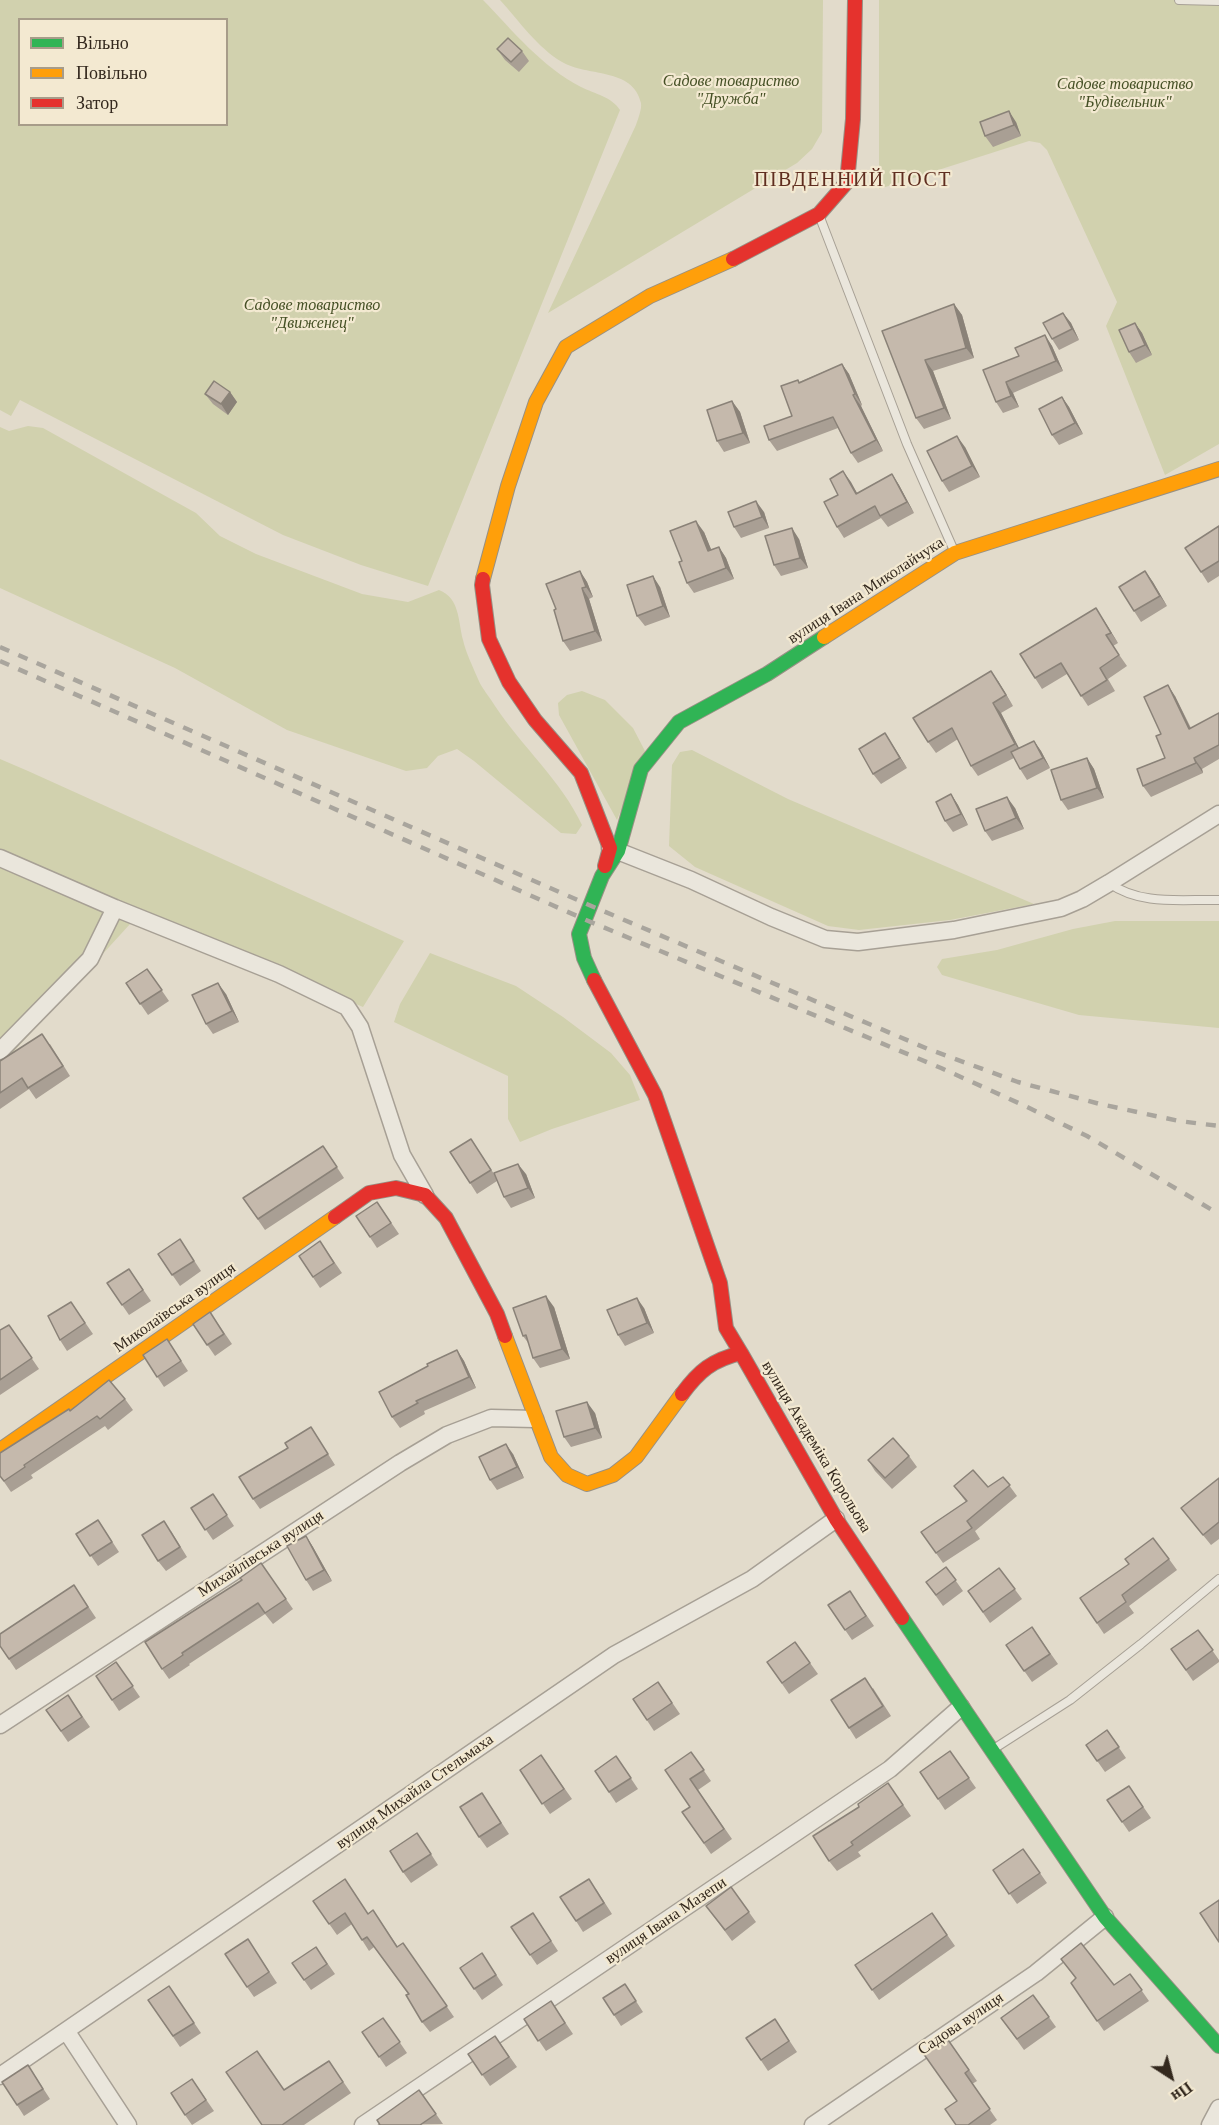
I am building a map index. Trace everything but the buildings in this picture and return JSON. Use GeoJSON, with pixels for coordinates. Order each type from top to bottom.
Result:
{"type":"FeatureCollection","features":[{"type":"Feature","properties":{"kind":"street"},"geometry":{"type":"LineString","coordinates":[[855,0],[853,119],[847,182],[819,214],[755,249],[650,296],[566,347],[536,402],[511,475],[482,585],[489,639],[509,682],[535,720],[581,773],[614,849],[691,879],[771,917],[825,939],[858,942],[954,930],[1061,908],[1082,900],[1219,814]]}},
{"type":"Feature","properties":{"kind":"street","name":"вулиця Івана Миколайчука"},"geometry":{"type":"LineString","coordinates":[[614,849],[640,769],[679,722],[767,674],[955,553],[1219,469]]}},
{"type":"Feature","properties":{"kind":"street"},"geometry":{"type":"LineString","coordinates":[[614,849],[579,934],[584,958],[655,1095],[720,1283],[726,1328],[741,1353]]}},
{"type":"Feature","properties":{"kind":"street"},"geometry":{"type":"LineString","coordinates":[[0,858],[115,908],[279,974],[347,1007],[360,1027],[402,1155],[425,1195]]}},
{"type":"Feature","properties":{"kind":"street"},"geometry":{"type":"LineString","coordinates":[[0,1051],[90,959],[115,908]]}},
{"type":"Feature","properties":{"kind":"street","name":"Миколаївська вулиця"},"geometry":{"type":"LineString","coordinates":[[0,1450],[369,1193],[396,1188],[425,1195]]}},
{"type":"Feature","properties":{"kind":"street","name":"вулиця Академіка Корольова"},"geometry":{"type":"LineString","coordinates":[[425,1195],[446,1218],[497,1314],[551,1457],[567,1474],[587,1484],[613,1475],[636,1457],[696,1376],[709,1365],[726,1356],[741,1353],[837,1519],[961,1707],[1105,1917],[1219,2046]]}},
{"type":"Feature","properties":{"kind":"street","name":"Михайлівська вулиця"},"geometry":{"type":"LineString","coordinates":[[0,1725],[399,1463],[447,1435],[491,1418],[535,1419]]}},
{"type":"Feature","properties":{"kind":"street","name":"вулиця Михайла Стельмаха"},"geometry":{"type":"LineString","coordinates":[[0,2076],[614,1655],[752,1579],[837,1519]]}},
{"type":"Feature","properties":{"kind":"street","name":"вулиця Івана Мазепи"},"geometry":{"type":"LineString","coordinates":[[363,2125],[890,1768],[961,1707]]}},
{"type":"Feature","properties":{"kind":"street","name":"Садова вулиця"},"geometry":{"type":"LineString","coordinates":[[813,2125],[1036,1973],[1105,1917]]}},
{"type":"Feature","properties":{"kind":"street"},"geometry":{"type":"LineString","coordinates":[[66,2031],[128,2125]]}},
{"type":"Feature","properties":{"kind":"street"},"geometry":{"type":"LineString","coordinates":[[1210,2125],[1219,2108]]}},
{"type":"Feature","properties":{"kind":"lane"},"geometry":{"type":"LineString","coordinates":[[1179,0],[1219,1]]}},
{"type":"Feature","properties":{"kind":"lane"},"geometry":{"type":"LineString","coordinates":[[819,214],[907,444],[955,553]]}},
{"type":"Feature","properties":{"kind":"lane"},"geometry":{"type":"LineString","coordinates":[[1109,883],[1135,897],[1219,900]]}},
{"type":"Feature","properties":{"kind":"lane"},"geometry":{"type":"LineString","coordinates":[[991,1751],[1070,1700],[1219,1579]]}},
{"type":"Feature","properties":{"kind":"green space","name":"Садове товариство \"Движенец\""},"geometry":{"type":"Polygon","coordinates":[[[0,0],[483,0],[529,48],[553,69],[581,87],[608,99],[620,110],[428,586],[361,565],[283,535],[20,400],[11,416],[0,410],[0,0]]]}},
{"type":"Feature","properties":{"kind":"green space","name":"Садове товариство \"Дружба\""},"geometry":{"type":"Polygon","coordinates":[[[500,0],[823,0],[822,132],[812,149],[797,163],[548,313],[636,125],[641,103],[629,84],[619,78],[572,67],[553,56],[529,34],[500,0]]]}},
{"type":"Feature","properties":{"kind":"green space","name":"Садове товариство \"Будівельник\""},"geometry":{"type":"Polygon","coordinates":[[[879,0],[1219,0],[1219,444],[1165,475],[1106,326],[1117,302],[1047,150],[1040,143],[1029,141],[879,189],[879,0]]]}},
{"type":"Feature","properties":{"kind":"green space"},"geometry":{"type":"Polygon","coordinates":[[[28,426],[43,428],[196,513],[220,536],[256,554],[362,594],[408,602],[439,590],[446,594],[455,604],[464,645],[480,683],[506,721],[563,793],[582,825],[576,834],[561,833],[457,749],[438,756],[427,768],[406,771],[287,730],[175,668],[0,588],[0,427],[9,431],[28,426]]]}},
{"type":"Feature","properties":{"kind":"green space"},"geometry":{"type":"Polygon","coordinates":[[[582,691],[605,700],[633,728],[645,751],[617,820],[559,715],[558,703],[567,695],[582,691]]]}},
{"type":"Feature","properties":{"kind":"green space"},"geometry":{"type":"Polygon","coordinates":[[[692,750],[788,799],[1034,904],[950,920],[859,930],[828,926],[695,867],[669,846],[672,765],[680,752],[692,750]]]}},
{"type":"Feature","properties":{"kind":"green space"},"geometry":{"type":"Polygon","coordinates":[[[0,759],[404,941],[363,1007],[141,912],[0,1065],[0,759]]]}},
{"type":"Feature","properties":{"kind":"green space"},"geometry":{"type":"Polygon","coordinates":[[[1115,921],[1219,921],[1219,1028],[1079,1015],[942,975],[937,967],[942,959],[997,950],[1073,929],[1115,921]]]}},
{"type":"Feature","properties":{"kind":"green space"},"geometry":{"type":"Polygon","coordinates":[[[430,953],[516,986],[563,1017],[611,1053],[630,1075],[640,1100],[520,1142],[508,1119],[508,1076],[394,1022],[400,1004],[430,953]]]}},
{"type":"Feature","properties":{"kind":"railway"},"geometry":{"type":"LineString","coordinates":[[0,647],[589,905],[928,1049],[1018,1082],[1100,1104],[1179,1121],[1219,1126]]}},
{"type":"Feature","properties":{"kind":"railway"},"geometry":{"type":"LineString","coordinates":[[0,661],[586,920],[941,1068],[1025,1106],[1087,1136],[1219,1214]]}},
{"type":"Feature","properties":{"kind":"traffic: fast"},"geometry":{"type":"LineString","coordinates":[[594,980],[584,958],[579,934],[602,876],[618,851],[641,769],[679,722],[767,674],[824,637]]}},
{"type":"Feature","properties":{"kind":"traffic: fast"},"geometry":{"type":"LineString","coordinates":[[902,1618],[1105,1917],[1219,2046]]}},
{"type":"Feature","properties":{"kind":"traffic: slow"},"geometry":{"type":"LineString","coordinates":[[483,579],[508,486],[536,402],[566,347],[650,296],[733,259]]}},
{"type":"Feature","properties":{"kind":"traffic: slow"},"geometry":{"type":"LineString","coordinates":[[824,637],[955,553],[1219,469]]}},
{"type":"Feature","properties":{"kind":"traffic: slow"},"geometry":{"type":"LineString","coordinates":[[0,1450],[335,1217]]}},
{"type":"Feature","properties":{"kind":"traffic: slow"},"geometry":{"type":"LineString","coordinates":[[505,1336],[551,1457],[567,1475],[587,1484],[613,1475],[636,1457],[682,1394]]}},
{"type":"Feature","properties":{"kind":"traffic: jam"},"geometry":{"type":"LineString","coordinates":[[733,259],[819,214],[847,182],[853,119],[855,0]]}},
{"type":"Feature","properties":{"kind":"traffic: jam"},"geometry":{"type":"LineString","coordinates":[[483,579],[489,639],[509,682],[535,720],[581,773],[610,848],[605,866]]}},
{"type":"Feature","properties":{"kind":"traffic: jam"},"geometry":{"type":"LineString","coordinates":[[594,980],[655,1095],[720,1283],[726,1328],[741,1353]]}},
{"type":"Feature","properties":{"kind":"traffic: jam"},"geometry":{"type":"LineString","coordinates":[[335,1217],[369,1193],[396,1188],[425,1195],[446,1218],[497,1314],[505,1336]]}},
{"type":"Feature","properties":{"kind":"traffic: jam"},"geometry":{"type":"LineString","coordinates":[[682,1394],[694,1379],[714,1363],[741,1353],[836,1519],[902,1618]]}},
{"type":"Feature","properties":{"kind":"district","name":"ПІВДЕННИЙ ПОСТ"},"geometry":{"type":"Point","coordinates":[853,181]}}]}
